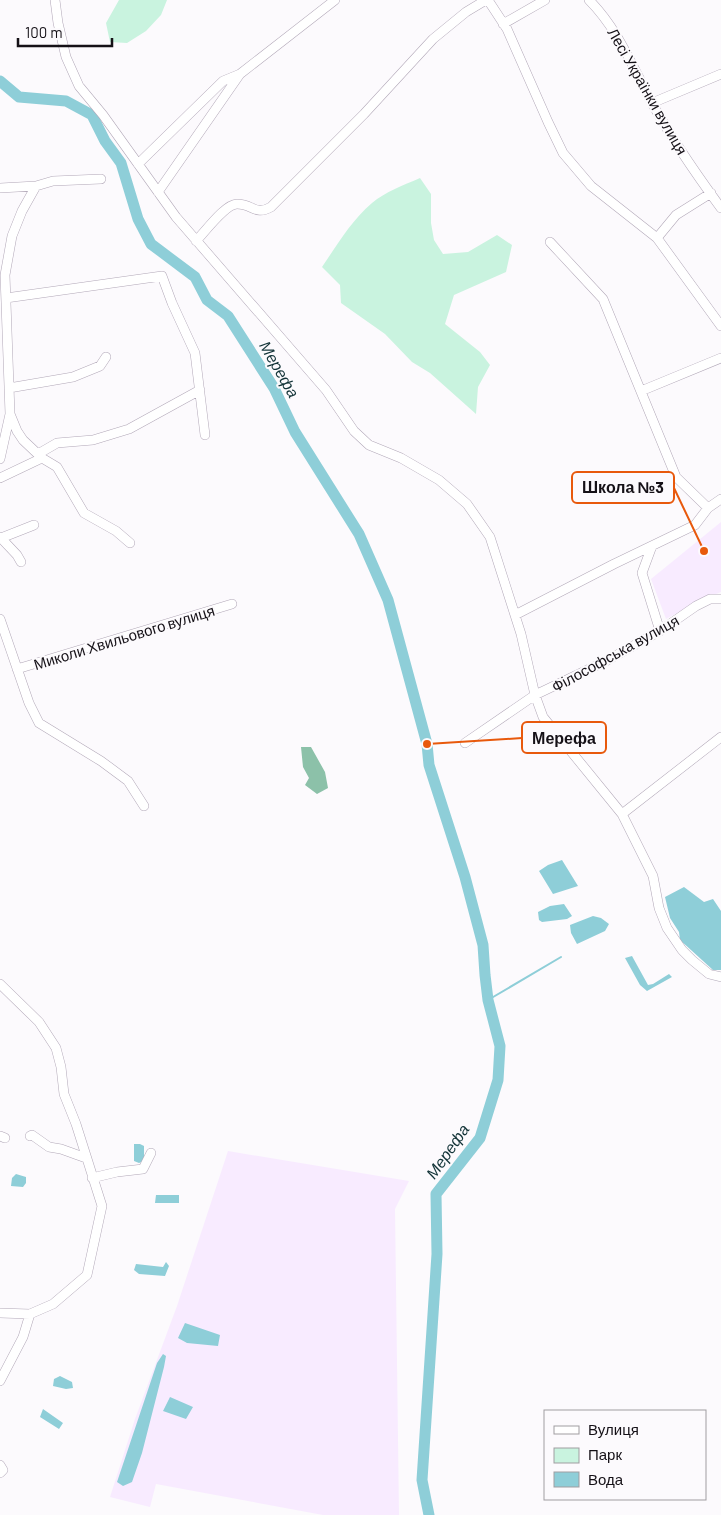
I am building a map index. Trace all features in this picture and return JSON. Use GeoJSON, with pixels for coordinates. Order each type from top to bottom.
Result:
{"type":"FeatureCollection","features":[{"type":"Feature","properties":{"kind":"street"},"geometry":{"type":"LineString","coordinates":[[55,0],[66,57],[79,86],[103,115],[196,241],[326,390],[359,436],[369,445],[402,458],[439,480],[467,504],[490,537],[521,634],[535,695],[543,716],[622,814],[653,876],[659,908],[667,928],[682,950],[710,974],[721,977]]}},
{"type":"Feature","properties":{"kind":"street"},"geometry":{"type":"LineString","coordinates":[[138,164],[222,81],[240,74],[335,0]]}},
{"type":"Feature","properties":{"kind":"street"},"geometry":{"type":"LineString","coordinates":[[196,241],[227,208],[236,204],[247,206],[256,211],[264,211],[271,207],[364,114],[433,39],[466,12],[487,0],[503,24],[563,153],[591,186],[657,238],[721,326]]}},
{"type":"Feature","properties":{"kind":"street"},"geometry":{"type":"LineString","coordinates":[[503,24],[545,0]]}},
{"type":"Feature","properties":{"kind":"street","name":"Лесі Українки вулиця"},"geometry":{"type":"LineString","coordinates":[[589,0],[602,12],[652,103],[721,208]]}},
{"type":"Feature","properties":{"kind":"street"},"geometry":{"type":"LineString","coordinates":[[158,192],[240,74]]}},
{"type":"Feature","properties":{"kind":"street"},"geometry":{"type":"LineString","coordinates":[[652,103],[721,74]]}},
{"type":"Feature","properties":{"kind":"street"},"geometry":{"type":"LineString","coordinates":[[0,188],[36,186],[53,181],[101,179]]}},
{"type":"Feature","properties":{"kind":"street"},"geometry":{"type":"LineString","coordinates":[[0,458],[10,414],[6,298],[2,273],[12,236],[22,211],[36,186]]}},
{"type":"Feature","properties":{"kind":"street"},"geometry":{"type":"LineString","coordinates":[[657,238],[676,215],[711,194]]}},
{"type":"Feature","properties":{"kind":"street"},"geometry":{"type":"LineString","coordinates":[[550,242],[604,299],[676,477],[708,508]]}},
{"type":"Feature","properties":{"kind":"street"},"geometry":{"type":"LineString","coordinates":[[6,298],[162,276],[195,353],[205,435]]}},
{"type":"Feature","properties":{"kind":"street"},"geometry":{"type":"LineString","coordinates":[[9,388],[73,376],[100,366],[106,357]]}},
{"type":"Feature","properties":{"kind":"street"},"geometry":{"type":"LineString","coordinates":[[641,391],[721,358]]}},
{"type":"Feature","properties":{"kind":"street"},"geometry":{"type":"LineString","coordinates":[[0,478],[40,456],[57,443],[93,440],[129,429],[200,390]]}},
{"type":"Feature","properties":{"kind":"street"},"geometry":{"type":"LineString","coordinates":[[10,414],[23,440],[40,456],[57,467],[84,513],[116,531],[130,543]]}},
{"type":"Feature","properties":{"kind":"street"},"geometry":{"type":"LineString","coordinates":[[515,615],[695,525],[708,508],[721,499]]}},
{"type":"Feature","properties":{"kind":"street"},"geometry":{"type":"LineString","coordinates":[[21,562],[1,538],[34,525]]}},
{"type":"Feature","properties":{"kind":"street"},"geometry":{"type":"LineString","coordinates":[[652,546],[642,573],[660,631]]}},
{"type":"Feature","properties":{"kind":"street","name":"Філософська вулиця"},"geometry":{"type":"LineString","coordinates":[[465,744],[535,695],[606,661],[660,631],[696,606],[710,599],[721,599]]}},
{"type":"Feature","properties":{"kind":"street","name":"Миколи Хвильового вулиця"},"geometry":{"type":"LineString","coordinates":[[17,669],[232,604]]}},
{"type":"Feature","properties":{"kind":"street"},"geometry":{"type":"LineString","coordinates":[[0,619],[29,704],[39,723],[101,761],[128,781],[144,806]]}},
{"type":"Feature","properties":{"kind":"street"},"geometry":{"type":"LineString","coordinates":[[622,814],[721,737]]}},
{"type":"Feature","properties":{"kind":"street"},"geometry":{"type":"LineString","coordinates":[[0,984],[39,1022],[56,1048],[62,1067],[64,1094],[76,1124],[102,1206],[87,1275],[53,1304],[30,1314],[0,1313]]}},
{"type":"Feature","properties":{"kind":"street"},"geometry":{"type":"LineString","coordinates":[[30,1136],[32,1135],[49,1147],[61,1149],[86,1158]]}},
{"type":"Feature","properties":{"kind":"street"},"geometry":{"type":"LineString","coordinates":[[92,1178],[117,1172],[143,1169],[151,1153]]}},
{"type":"Feature","properties":{"kind":"street"},"geometry":{"type":"LineString","coordinates":[[0,1381],[23,1337],[30,1314]]}},
{"type":"Feature","properties":{"kind":"street"},"geometry":{"type":"LineString","coordinates":[[0,1465],[3,1470],[0,1472]]}},
{"type":"Feature","properties":{"kind":"shaded area"},"geometry":{"type":"Polygon","coordinates":[[[721,522],[721,592],[699,601],[666,619],[651,579],[721,522]]]}},
{"type":"Feature","properties":{"kind":"shaded area"},"geometry":{"type":"Polygon","coordinates":[[[228,1151],[409,1181],[395,1209],[399,1515],[323,1515],[156,1484],[150,1507],[110,1497],[135,1419],[177,1306],[228,1151]]]}},
{"type":"Feature","properties":{"kind":"green space"},"geometry":{"type":"Polygon","coordinates":[[[119,0],[167,0],[161,15],[146,31],[127,43],[110,42],[106,23],[119,0]]]}},
{"type":"Feature","properties":{"kind":"green space"},"geometry":{"type":"Polygon","coordinates":[[[420,178],[431,194],[431,223],[434,240],[443,254],[468,252],[497,235],[512,245],[506,272],[454,295],[445,324],[480,352],[490,365],[478,387],[476,414],[430,373],[412,362],[385,334],[341,303],[340,285],[322,267],[351,225],[364,210],[389,192],[420,178]]]}},
{"type":"Feature","properties":{"kind":"green space"},"geometry":{"type":"Polygon","coordinates":[[[301,747],[311,747],[325,772],[328,788],[317,794],[305,785],[309,778],[303,767],[301,747]]]}},
{"type":"Feature","properties":{"kind":"water"},"geometry":{"type":"Polygon","coordinates":[[[562,860],[578,886],[553,894],[539,871],[548,865],[562,860]]]}},
{"type":"Feature","properties":{"kind":"water"},"geometry":{"type":"Polygon","coordinates":[[[684,887],[704,902],[713,899],[721,911],[721,970],[713,970],[680,940],[679,932],[670,918],[665,897],[684,887]]]}},
{"type":"Feature","properties":{"kind":"water"},"geometry":{"type":"Polygon","coordinates":[[[564,904],[572,916],[567,919],[542,922],[539,920],[538,912],[550,906],[564,904]]]}},
{"type":"Feature","properties":{"kind":"water"},"geometry":{"type":"Polygon","coordinates":[[[593,916],[601,918],[609,924],[605,931],[577,944],[571,933],[570,925],[593,916]]]}},
{"type":"Feature","properties":{"kind":"water"},"geometry":{"type":"Polygon","coordinates":[[[632,956],[648,985],[669,974],[672,977],[647,991],[640,985],[625,958],[632,956]]]}},
{"type":"Feature","properties":{"kind":"water"},"geometry":{"type":"Polygon","coordinates":[[[134,1144],[144,1146],[144,1161],[139,1163],[134,1161],[134,1144]]]}},
{"type":"Feature","properties":{"kind":"water"},"geometry":{"type":"Polygon","coordinates":[[[16,1174],[26,1177],[26,1183],[23,1187],[11,1186],[12,1178],[16,1174]]]}},
{"type":"Feature","properties":{"kind":"water"},"geometry":{"type":"Polygon","coordinates":[[[156,1195],[179,1195],[179,1203],[155,1203],[156,1195]]]}},
{"type":"Feature","properties":{"kind":"water"},"geometry":{"type":"Polygon","coordinates":[[[166,1262],[169,1266],[165,1276],[139,1274],[134,1270],[136,1264],[163,1267],[166,1262]]]}},
{"type":"Feature","properties":{"kind":"water"},"geometry":{"type":"Polygon","coordinates":[[[185,1323],[220,1335],[218,1346],[187,1343],[178,1338],[185,1323]]]}},
{"type":"Feature","properties":{"kind":"water"},"geometry":{"type":"Polygon","coordinates":[[[163,1354],[166,1356],[164,1367],[142,1453],[132,1482],[123,1486],[117,1482],[157,1363],[163,1354]]]}},
{"type":"Feature","properties":{"kind":"water"},"geometry":{"type":"Polygon","coordinates":[[[60,1376],[72,1382],[73,1388],[66,1389],[53,1386],[54,1379],[60,1376]]]}},
{"type":"Feature","properties":{"kind":"water"},"geometry":{"type":"Polygon","coordinates":[[[170,1397],[193,1407],[186,1419],[163,1411],[170,1397]]]}},
{"type":"Feature","properties":{"kind":"water"},"geometry":{"type":"Polygon","coordinates":[[[43,1409],[63,1423],[59,1429],[40,1417],[43,1409]]]}},
{"type":"Feature","properties":{"kind":"waterway","name":"Мерефа"},"geometry":{"type":"LineString","coordinates":[[0,81],[19,97],[66,101],[92,115],[105,141],[121,163],[138,219],[151,244],[195,277],[207,300],[228,316],[274,388],[295,432],[359,534],[388,600],[427,744],[429,765],[465,877],[483,945],[488,1000],[500,1046],[498,1080],[480,1138],[436,1194],[437,1254],[422,1480],[429,1515]]}},
{"type":"Feature","properties":{"kind":"waterway"},"geometry":{"type":"LineString","coordinates":[[488,1000],[561,957]]}},
{"type":"Feature","properties":{"kind":"place","name":"Школа №3"},"geometry":{"type":"Point","coordinates":[704,551]}},
{"type":"Feature","properties":{"kind":"place","name":"Мерефа"},"geometry":{"type":"Point","coordinates":[427,744]}}]}
